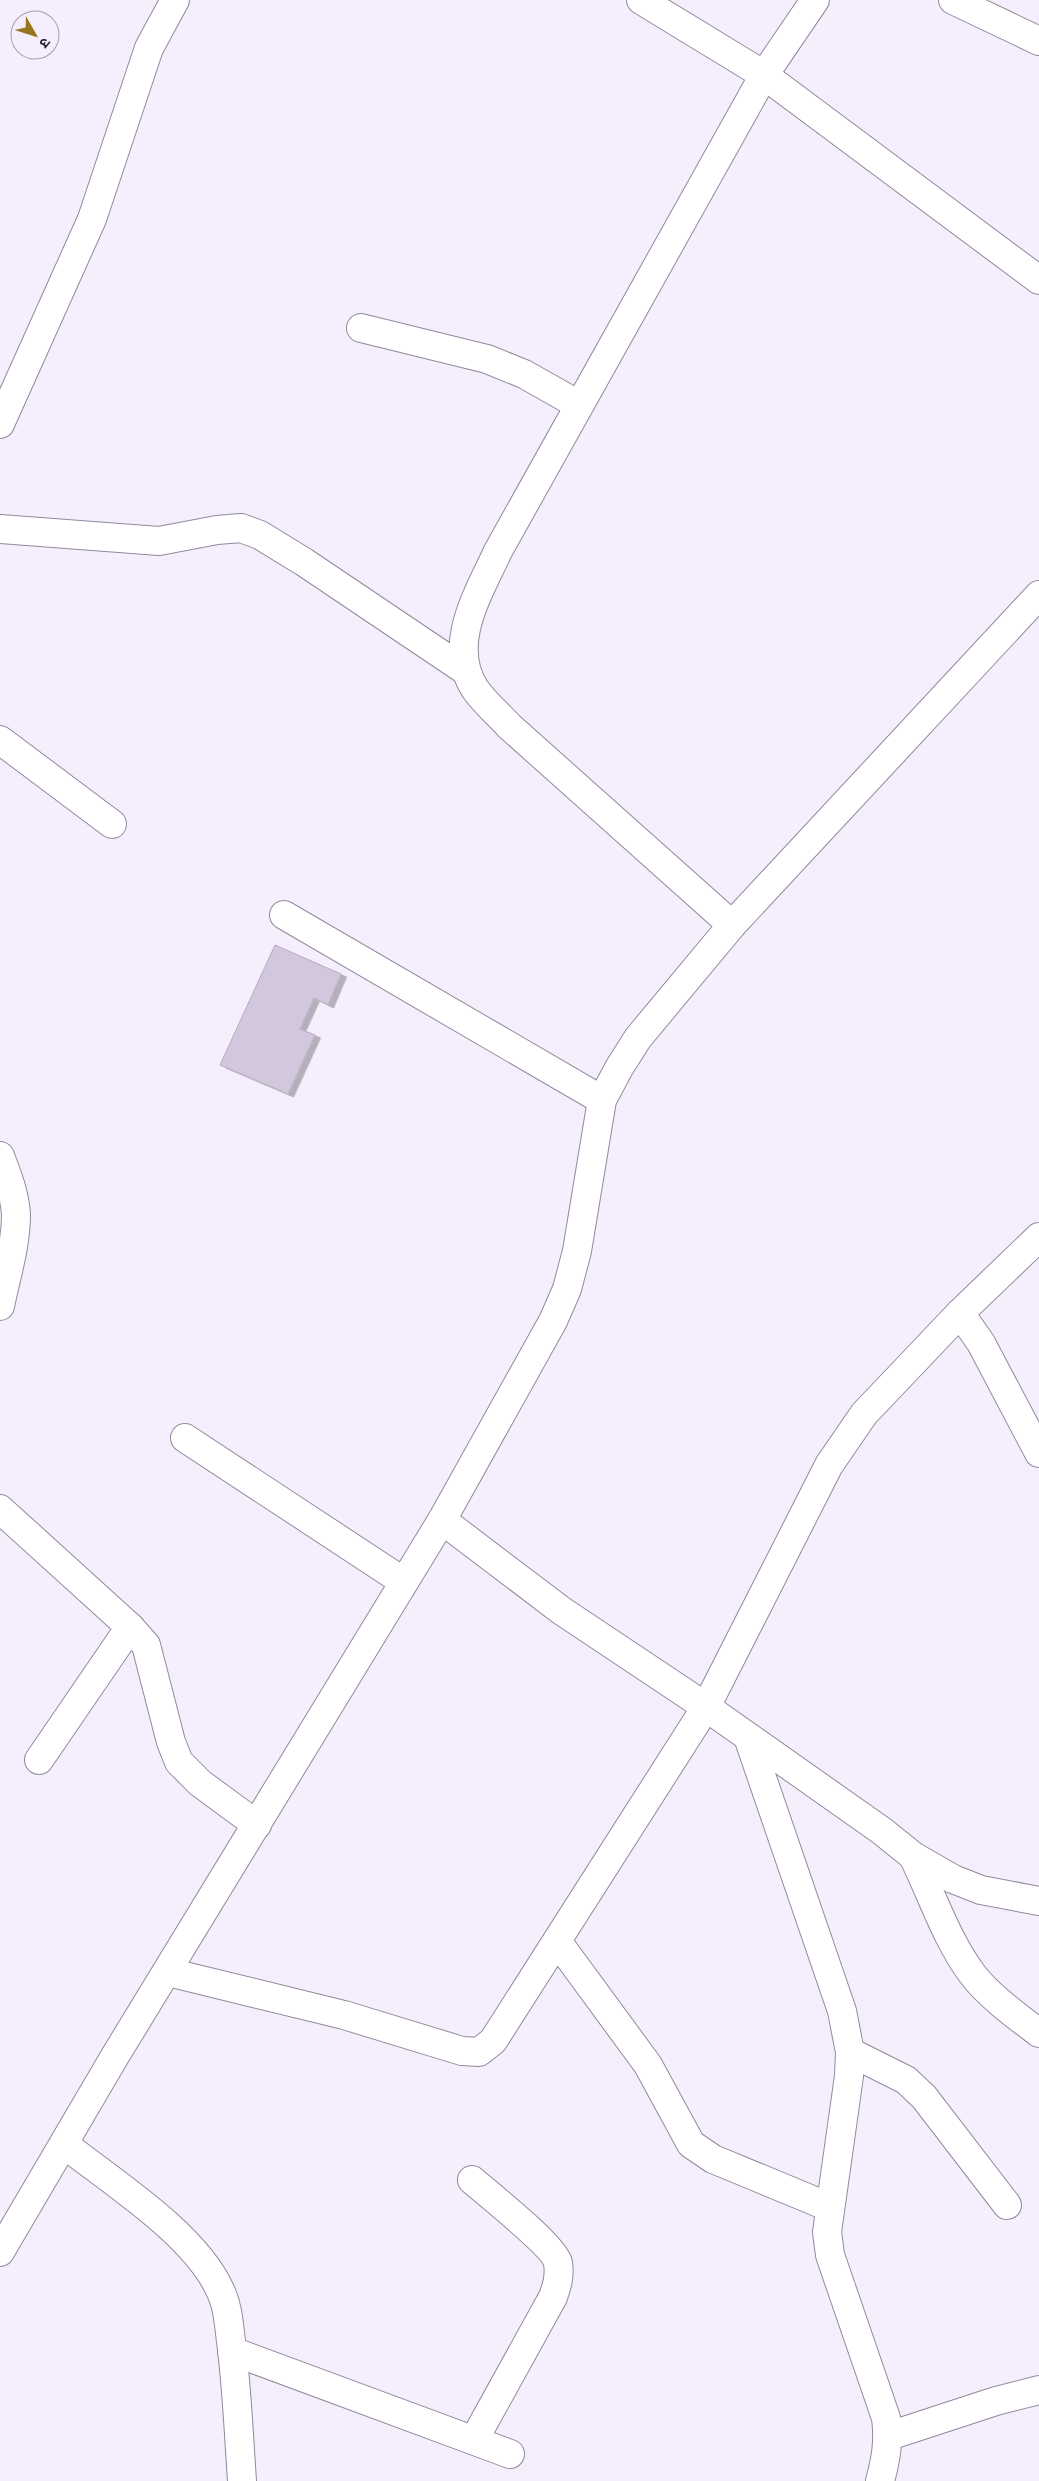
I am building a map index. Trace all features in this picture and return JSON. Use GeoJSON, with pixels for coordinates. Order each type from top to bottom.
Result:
{"type":"FeatureCollection","features":[{"type":"Feature","properties":{"kind":"street"},"geometry":{"type":"LineString","coordinates":[[0,424],[92,219],[149,48],[175,0]]}},
{"type":"Feature","properties":{"kind":"street"},"geometry":{"type":"LineString","coordinates":[[641,0],[764,75],[1039,280]]}},
{"type":"Feature","properties":{"kind":"street"},"geometry":{"type":"LineString","coordinates":[[732,925],[509,726],[476,689],[466,671],[463,644],[466,624],[498,551],[764,75],[815,0]]}},
{"type":"Feature","properties":{"kind":"street"},"geometry":{"type":"LineString","coordinates":[[953,0],[1039,41]]}},
{"type":"Feature","properties":{"kind":"street"},"geometry":{"type":"LineString","coordinates":[[361,328],[488,359],[524,374],[579,406]]}},
{"type":"Feature","properties":{"kind":"street"},"geometry":{"type":"LineString","coordinates":[[0,529],[159,540],[241,528],[260,535],[304,562],[466,671]]}},
{"type":"Feature","properties":{"kind":"street"},"geometry":{"type":"LineString","coordinates":[[0,2252],[442,1520],[553,1321],[567,1289],[577,1250],[602,1100],[618,1068],[638,1038],[732,925],[1039,595]]}},
{"type":"Feature","properties":{"kind":"street"},"geometry":{"type":"LineString","coordinates":[[0,740],[112,824]]}},
{"type":"Feature","properties":{"kind":"street"},"geometry":{"type":"LineString","coordinates":[[284,915],[602,1100]]}},
{"type":"Feature","properties":{"kind":"street"},"geometry":{"type":"LineString","coordinates":[[0,1156],[13,1194],[16,1216],[0,1306]]}},
{"type":"Feature","properties":{"kind":"street"},"geometry":{"type":"LineString","coordinates":[[168,1972],[344,2015],[462,2051],[479,2052],[492,2041],[706,1707],[828,1465],[864,1414],[960,1313],[1039,1237]]}},
{"type":"Feature","properties":{"kind":"street"},"geometry":{"type":"LineString","coordinates":[[960,1313],[981,1343],[1039,1453]]}},
{"type":"Feature","properties":{"kind":"street"},"geometry":{"type":"LineString","coordinates":[[185,1438],[404,1582]]}},
{"type":"Feature","properties":{"kind":"street"},"geometry":{"type":"LineString","coordinates":[[0,1509],[130,1627],[146,1644],[171,1742],[179,1762],[200,1783],[257,1825]]}},
{"type":"Feature","properties":{"kind":"street"},"geometry":{"type":"LineString","coordinates":[[442,1520],[554,1605],[706,1707],[913,1856],[953,1879],[981,1890],[1039,1901]]}},
{"type":"Feature","properties":{"kind":"street"},"geometry":{"type":"LineString","coordinates":[[38,1760],[130,1627]]}},
{"type":"Feature","properties":{"kind":"street"},"geometry":{"type":"LineString","coordinates":[[748,1737],[842,2011],[850,2052],[848,2084],[829,2207],[827,2232],[830,2255],[886,2418],[889,2436],[889,2477]]}},
{"type":"Feature","properties":{"kind":"street"},"geometry":{"type":"LineString","coordinates":[[913,1856],[954,1944],[973,1976],[1014,2014],[1039,2033]]}},
{"type":"Feature","properties":{"kind":"street"},"geometry":{"type":"LineString","coordinates":[[556,1941],[648,2065],[691,2144],[713,2160],[829,2207]]}},
{"type":"Feature","properties":{"kind":"street"},"geometry":{"type":"LineString","coordinates":[[850,2052],[906,2080],[924,2097],[1007,2205]]}},
{"type":"Feature","properties":{"kind":"street"},"geometry":{"type":"LineString","coordinates":[[64,2144],[176,2232],[203,2261],[220,2290],[228,2317],[232,2350],[242,2481]]}},
{"type":"Feature","properties":{"kind":"street"},"geometry":{"type":"LineString","coordinates":[[472,2180],[548,2247],[558,2261],[559,2279],[553,2297],[474,2440]]}},
{"type":"Feature","properties":{"kind":"street"},"geometry":{"type":"LineString","coordinates":[[232,2350],[510,2454]]}},
{"type":"Feature","properties":{"kind":"street"},"geometry":{"type":"LineString","coordinates":[[889,2436],[996,2401],[1039,2390]]}},
{"type":"Feature","properties":{"kind":"building"},"geometry":{"type":"Polygon","coordinates":[[[275,945],[341,974],[328,1005],[314,998],[300,1029],[315,1035],[288,1094],[220,1065],[275,945]]]}}]}
